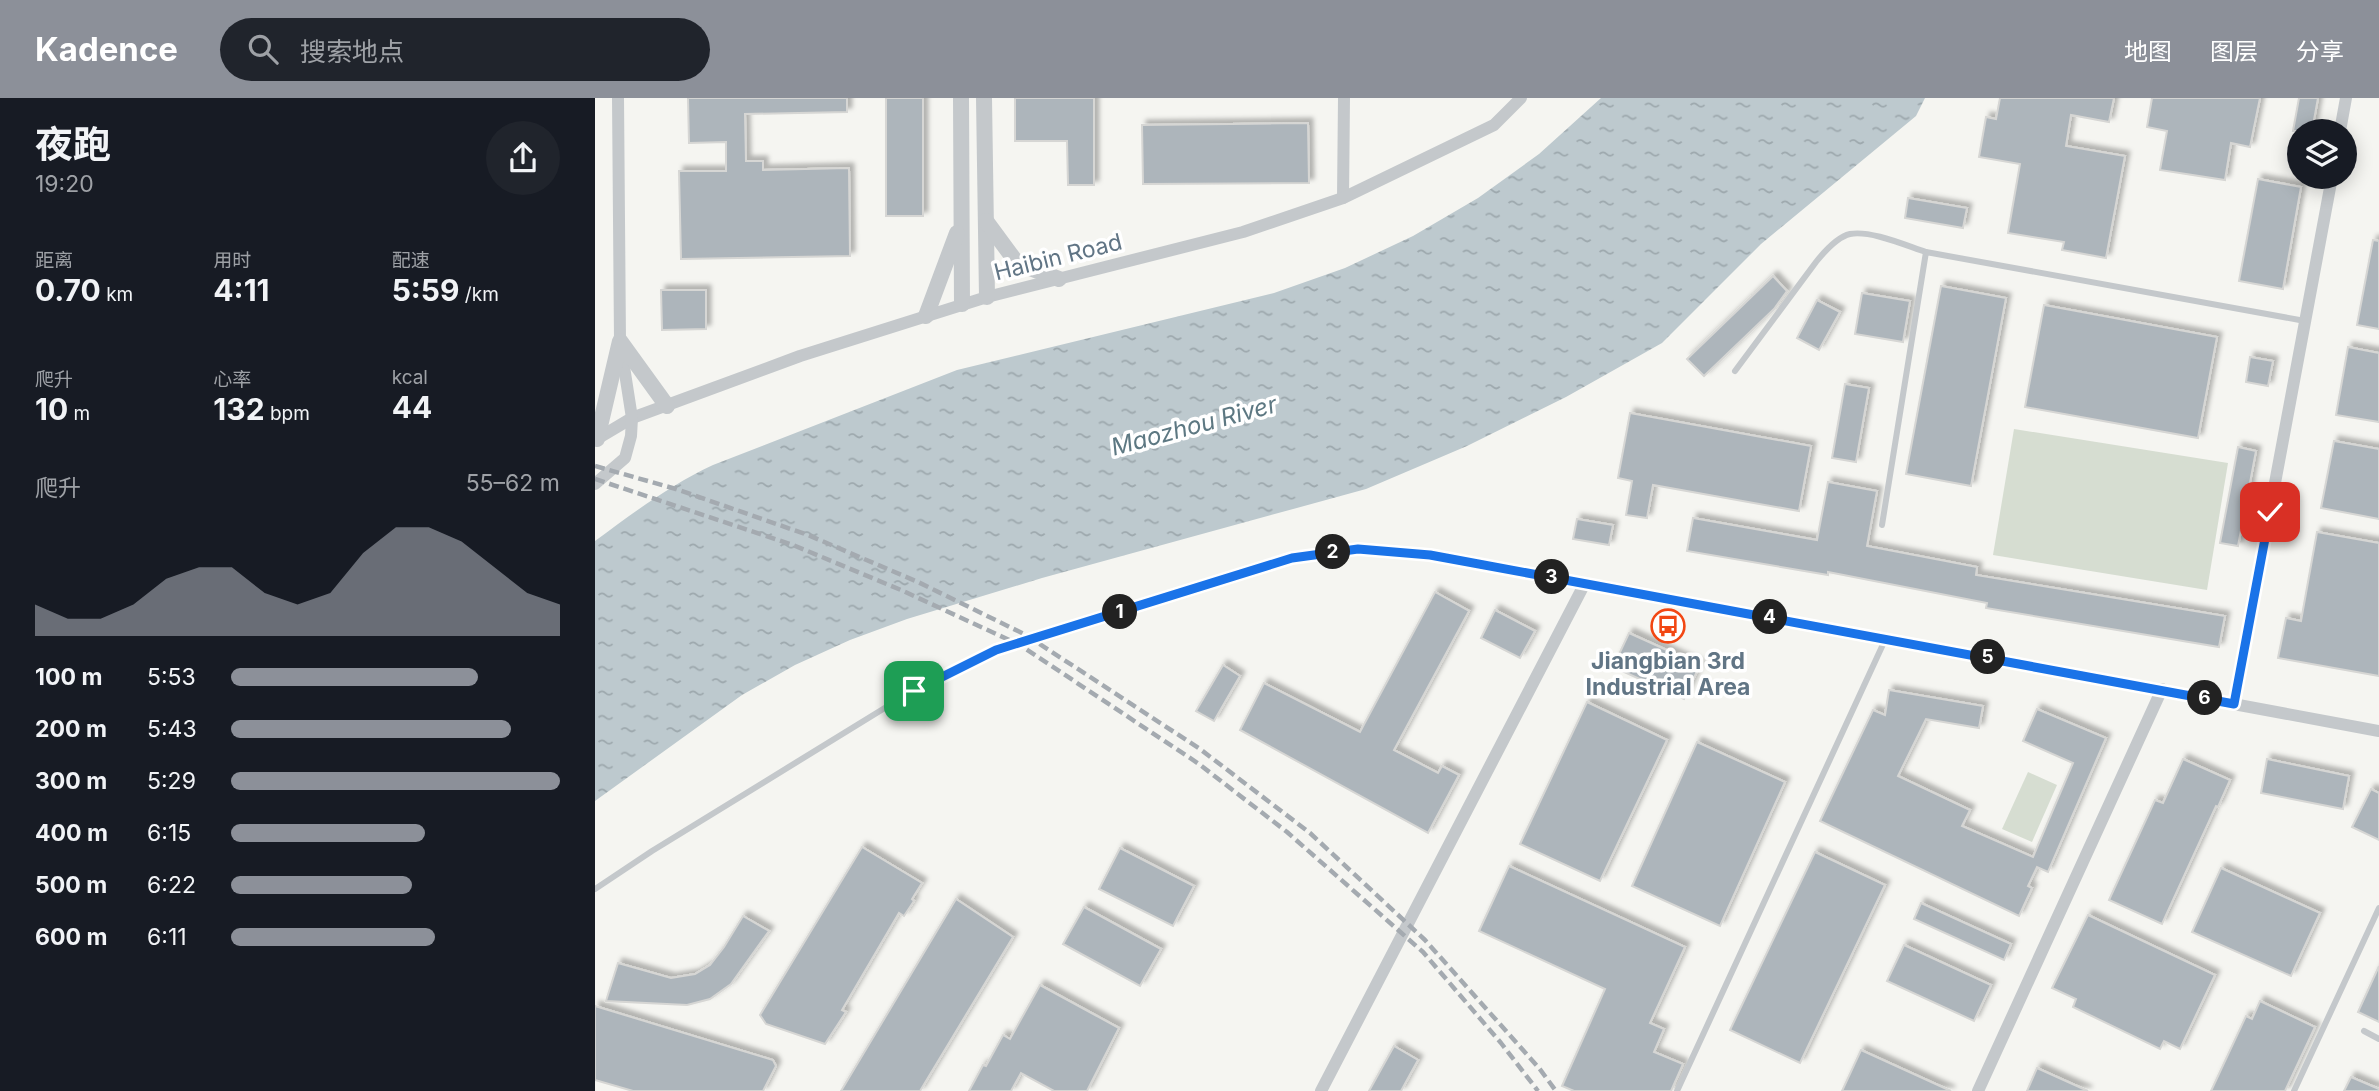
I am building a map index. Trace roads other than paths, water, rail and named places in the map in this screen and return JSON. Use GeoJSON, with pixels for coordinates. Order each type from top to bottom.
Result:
{"type":"FeatureCollection","features":[{"type":"Feature","properties":{"kind":"street"},"geometry":{"type":"LineString","coordinates":[[595,484],[625,458],[631,436],[632,418],[620,341],[618,98]]}},
{"type":"Feature","properties":{"kind":"street"},"geometry":{"type":"LineString","coordinates":[[961,98],[962,304]]}},
{"type":"Feature","properties":{"kind":"street"},"geometry":{"type":"LineString","coordinates":[[984,98],[988,297]]}},
{"type":"Feature","properties":{"kind":"street"},"geometry":{"type":"LineString","coordinates":[[1343,198],[1344,98]]}},
{"type":"Feature","properties":{"kind":"street","name":"Haibin Road"},"geometry":{"type":"LineString","coordinates":[[596,440],[632,418],[800,356],[962,304],[1243,232],[1343,198],[1494,125],[1521,98]]}},
{"type":"Feature","properties":{"kind":"street"},"geometry":{"type":"LineString","coordinates":[[2342,119],[2346,98]]}},
{"type":"Feature","properties":{"kind":"street"},"geometry":{"type":"LineString","coordinates":[[2234,704],[2330,189]]}},
{"type":"Feature","properties":{"kind":"street"},"geometry":{"type":"LineString","coordinates":[[926,316],[946,268],[961,221]]}},
{"type":"Feature","properties":{"kind":"street"},"geometry":{"type":"LineString","coordinates":[[986,221],[1017,262],[1059,279]]}},
{"type":"Feature","properties":{"kind":"street"},"geometry":{"type":"LineString","coordinates":[[620,341],[667,406]]}},
{"type":"Feature","properties":{"kind":"street"},"geometry":{"type":"LineString","coordinates":[[596,440],[620,341]]}},
{"type":"Feature","properties":{"kind":"street"},"geometry":{"type":"LineString","coordinates":[[1430,555],[2379,732]]}},
{"type":"Feature","properties":{"kind":"street"},"geometry":{"type":"LineString","coordinates":[[1321,1091],[1585,583]]}},
{"type":"Feature","properties":{"kind":"street"},"geometry":{"type":"LineString","coordinates":[[1978,1091],[2162,690]]}},
{"type":"Feature","properties":{"kind":"lane"},"geometry":{"type":"LineString","coordinates":[[1735,371],[1816,262],[1829,247],[1850,234],[1880,237],[1926,252],[2305,321]]}},
{"type":"Feature","properties":{"kind":"lane"},"geometry":{"type":"LineString","coordinates":[[1882,525],[1926,252]]}},
{"type":"Feature","properties":{"kind":"lane"},"geometry":{"type":"LineString","coordinates":[[595,889],[652,851],[914,691],[996,650],[1292,558],[1358,549],[1430,555]]}},
{"type":"Feature","properties":{"kind":"lane"},"geometry":{"type":"LineString","coordinates":[[1677,1091],[1886,639]]}},
{"type":"Feature","properties":{"kind":"lane"},"geometry":{"type":"LineString","coordinates":[[2294,1091],[2379,908]]}},
{"type":"Feature","properties":{"kind":"lane"},"geometry":{"type":"LineString","coordinates":[[2364,1031],[2379,1039]]}},
{"type":"Feature","properties":{"kind":"water","name":"Maozhou River"},"geometry":{"type":"Polygon","coordinates":[[[1601,98],[1925,98],[1916,116],[1761,244],[1662,343],[1566,397],[1467,446],[1366,489],[1042,578],[907,619],[850,640],[795,665],[742,695],[595,801],[595,541],[638,510],[682,481],[713,465],[957,370],[1274,293],[1345,268],[1413,236],[1478,198],[1539,154],[1601,98]]]}},
{"type":"Feature","properties":{"kind":"railway"},"geometry":{"type":"LineString","coordinates":[[595,466],[676,489],[808,535],[918,582],[1026,635],[1200,749],[1310,833],[1425,940],[1539,1068],[1556,1091]]}},
{"type":"Feature","properties":{"kind":"railway"},"geometry":{"type":"LineString","coordinates":[[595,479],[793,545],[901,590],[1020,645],[1199,764],[1287,832],[1423,952],[1538,1091]]}},
{"type":"Feature","properties":{"kind":"place","name":"Jiangbian 3rd Industrial Area"},"geometry":{"type":"Point","coordinates":[1668,626]}}]}
